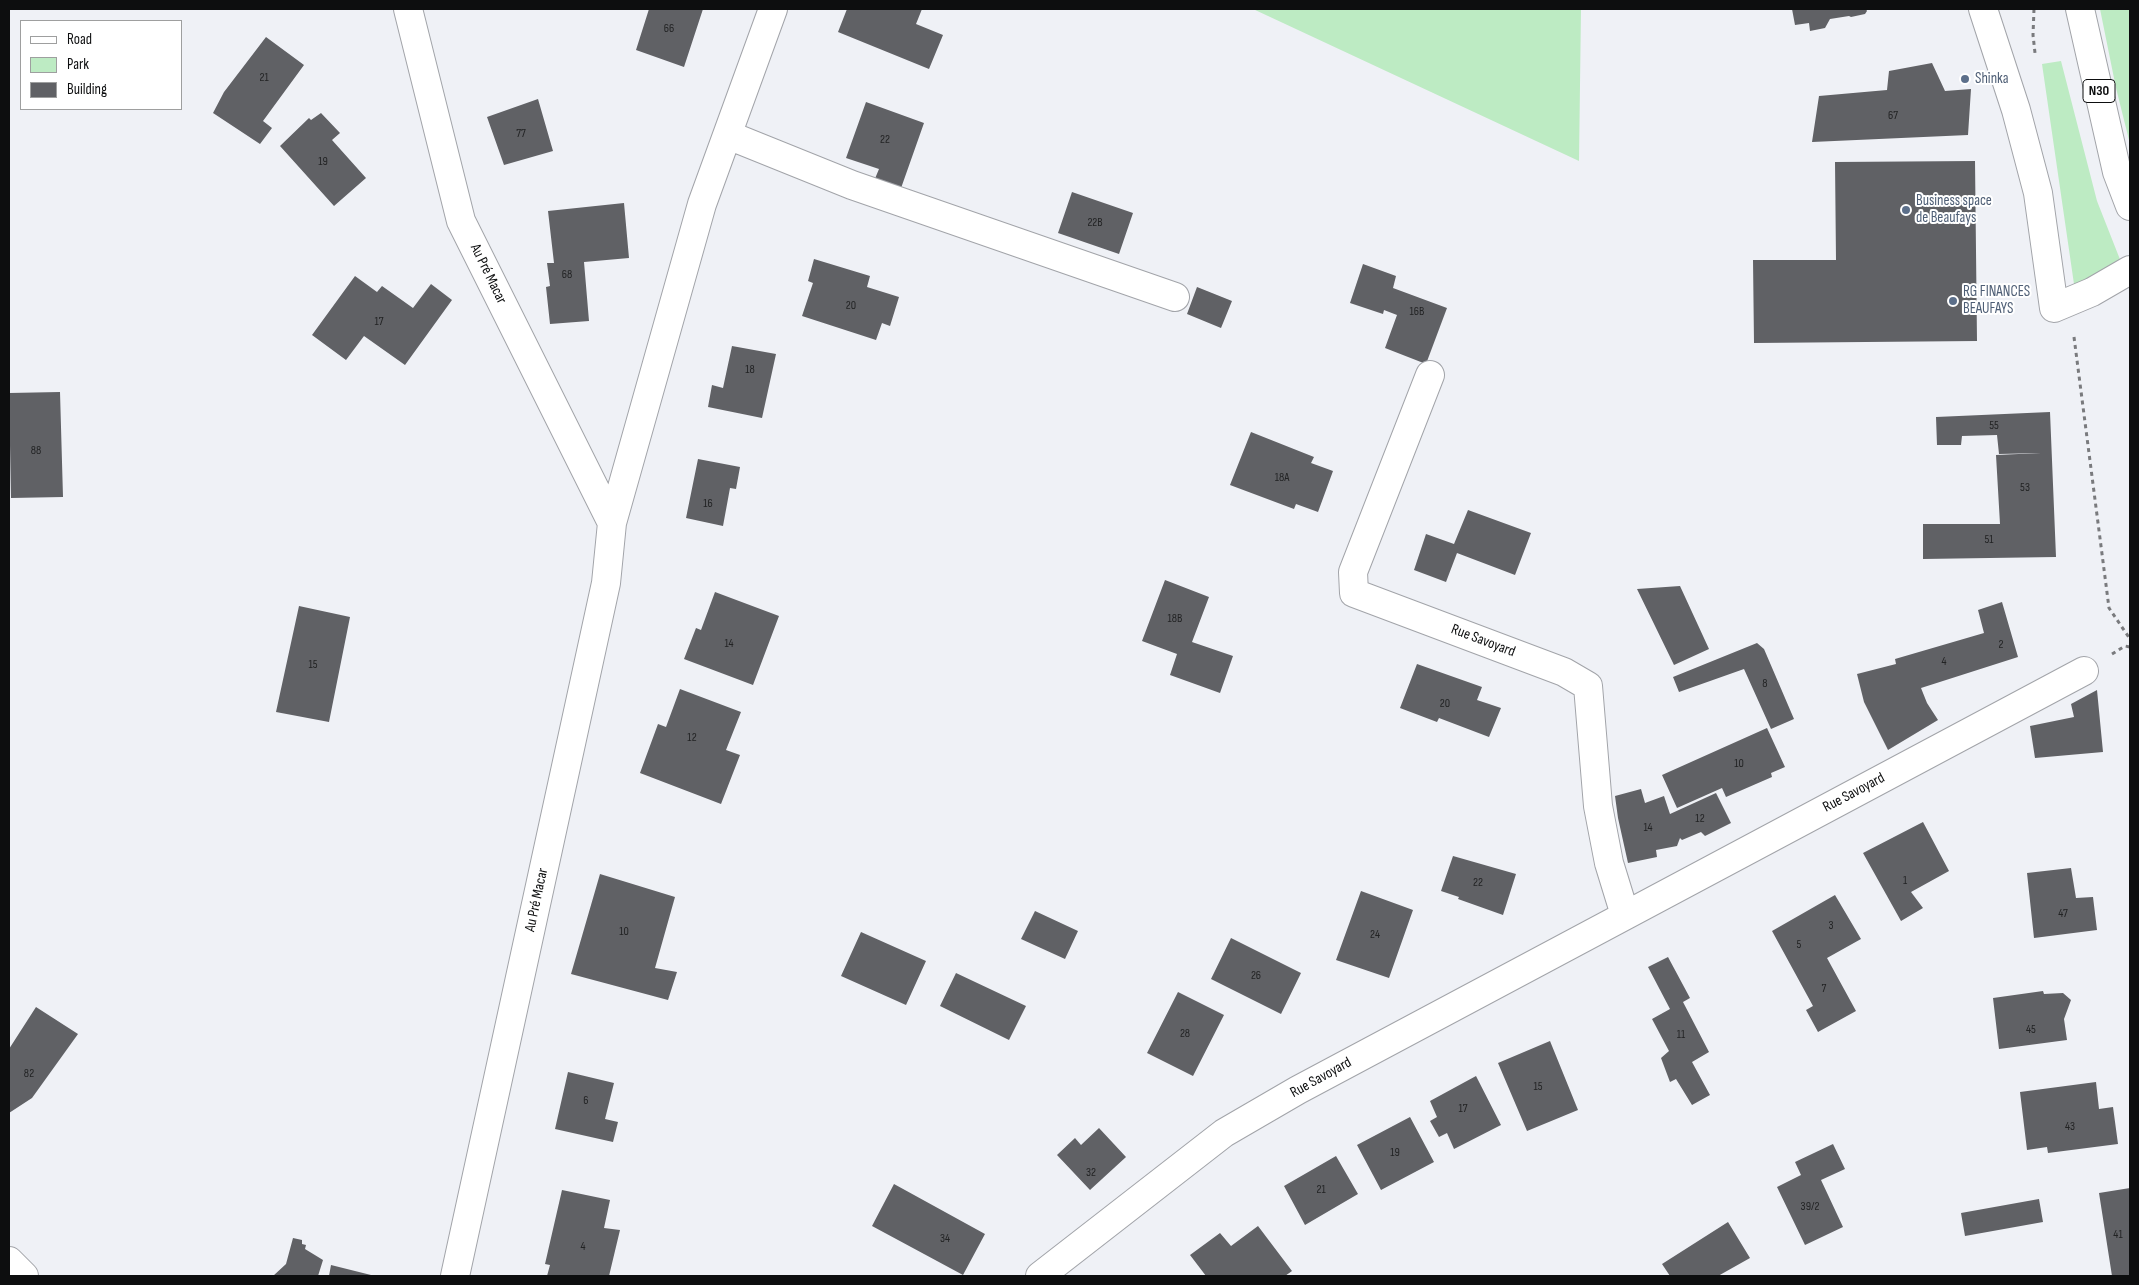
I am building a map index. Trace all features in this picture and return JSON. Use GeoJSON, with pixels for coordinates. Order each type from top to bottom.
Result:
{"type":"FeatureCollection","features":[{"type":"Feature","properties":{"kind":"street","name":"Au Pré Macar"},"geometry":{"type":"LineString","coordinates":[[408,9],[461,221],[612,523]]}},
{"type":"Feature","properties":{"kind":"street","name":"Au Pré Macar"},"geometry":{"type":"LineString","coordinates":[[455,1276],[606,583],[612,523],[702,204],[773,9]]}},
{"type":"Feature","properties":{"kind":"street"},"geometry":{"type":"LineString","coordinates":[[1983,9],[2016,110],[2038,193],[2054,308],[2092,292],[2130,270]]}},
{"type":"Feature","properties":{"kind":"street","name":"N30"},"geometry":{"type":"LineString","coordinates":[[2080,9],[2117,172],[2130,206]]}},
{"type":"Feature","properties":{"kind":"street"},"geometry":{"type":"LineString","coordinates":[[728,135],[852,186],[1175,297]]}},
{"type":"Feature","properties":{"kind":"street","name":"Rue Savoyard"},"geometry":{"type":"LineString","coordinates":[[1430,375],[1353,572],[1354,593],[1564,672],[1588,686],[1598,806],[1609,863],[1625,916]]}},
{"type":"Feature","properties":{"kind":"street","name":"Rue Savoyard"},"geometry":{"type":"LineString","coordinates":[[1040,1276],[1224,1133],[1298,1090],[2084,671]]}},
{"type":"Feature","properties":{"kind":"street"},"geometry":{"type":"LineString","coordinates":[[9,1261],[24,1276]]}},
{"type":"Feature","properties":{"kind":"path"},"geometry":{"type":"LineString","coordinates":[[2070,301],[2109,608],[2130,639]]}},
{"type":"Feature","properties":{"kind":"green space"},"geometry":{"type":"Polygon","coordinates":[[[1253,9],[1581,9],[1579,161],[1253,9]]]}},
{"type":"Feature","properties":{"kind":"green space"},"geometry":{"type":"Polygon","coordinates":[[[2100,9],[2130,9],[2130,144],[2116,88],[2100,9]]]}},
{"type":"Feature","properties":{"kind":"green space"},"geometry":{"type":"Polygon","coordinates":[[[2061,61],[2097,201],[2121,262],[2075,291],[2042,64],[2061,61]]]}},
{"type":"Feature","properties":{"kind":"building"},"geometry":{"type":"Polygon","coordinates":[[[649,9],[703,9],[684,67],[636,50],[649,9]]]}},
{"type":"Feature","properties":{"kind":"building"},"geometry":{"type":"Polygon","coordinates":[[[847,9],[922,9],[916,24],[943,35],[929,69],[838,32],[847,9]]]}},
{"type":"Feature","properties":{"kind":"building"},"geometry":{"type":"Polygon","coordinates":[[[1792,9],[1866,9],[1867,11],[1865,14],[1830,19],[1825,28],[1810,31],[1809,23],[1795,25],[1792,9]]]}},
{"type":"Feature","properties":{"kind":"building"},"geometry":{"type":"Polygon","coordinates":[[[266,37],[304,65],[263,121],[272,128],[260,144],[213,113],[224,92],[266,37]]]}},
{"type":"Feature","properties":{"kind":"building"},"geometry":{"type":"Polygon","coordinates":[[[1932,63],[1945,91],[1971,89],[1968,135],[1812,142],[1819,96],[1887,90],[1889,71],[1932,63]]]}},
{"type":"Feature","properties":{"kind":"building"},"geometry":{"type":"Polygon","coordinates":[[[538,99],[553,151],[504,165],[487,117],[538,99]]]}},
{"type":"Feature","properties":{"kind":"building"},"geometry":{"type":"Polygon","coordinates":[[[866,102],[924,123],[900,191],[874,181],[879,169],[846,158],[866,102]]]}},
{"type":"Feature","properties":{"kind":"building"},"geometry":{"type":"Polygon","coordinates":[[[321,113],[340,133],[332,140],[366,178],[334,206],[280,146],[309,118],[311,120],[321,113]]]}},
{"type":"Feature","properties":{"kind":"building","name":"Business space de Beaufays"},"geometry":{"type":"Polygon","coordinates":[[[1975,161],[1977,341],[1754,343],[1753,260],[1836,260],[1835,162],[1975,161]]]}},
{"type":"Feature","properties":{"kind":"building"},"geometry":{"type":"Polygon","coordinates":[[[1072,192],[1133,213],[1119,254],[1058,233],[1072,192]]]}},
{"type":"Feature","properties":{"kind":"building"},"geometry":{"type":"Polygon","coordinates":[[[624,203],[629,258],[584,262],[589,321],[550,324],[546,287],[550,286],[547,263],[554,263],[548,211],[624,203]]]}},
{"type":"Feature","properties":{"kind":"building"},"geometry":{"type":"Polygon","coordinates":[[[814,259],[870,276],[867,287],[899,297],[890,326],[882,323],[876,340],[802,316],[813,283],[808,281],[814,259]]]}},
{"type":"Feature","properties":{"kind":"building"},"geometry":{"type":"Polygon","coordinates":[[[1363,264],[1396,276],[1393,288],[1447,308],[1426,364],[1385,348],[1397,315],[1384,310],[1383,314],[1350,303],[1363,264]]]}},
{"type":"Feature","properties":{"kind":"building"},"geometry":{"type":"Polygon","coordinates":[[[355,276],[377,292],[382,286],[413,308],[431,284],[452,300],[405,365],[364,336],[346,360],[312,335],[355,276]]]}},
{"type":"Feature","properties":{"kind":"building"},"geometry":{"type":"Polygon","coordinates":[[[1197,287],[1232,301],[1221,328],[1187,314],[1197,287]]]}},
{"type":"Feature","properties":{"kind":"building"},"geometry":{"type":"Polygon","coordinates":[[[732,346],[776,354],[762,418],[708,407],[712,385],[723,388],[732,346]]]}},
{"type":"Feature","properties":{"kind":"building"},"geometry":{"type":"Polygon","coordinates":[[[60,392],[63,497],[11,498],[9,393],[60,392]]]}},
{"type":"Feature","properties":{"kind":"building"},"geometry":{"type":"Polygon","coordinates":[[[2050,412],[2056,557],[1923,559],[1923,524],[2000,524],[1996,455],[2041,453],[1999,454],[1997,435],[1962,436],[1961,445],[1937,445],[1936,417],[2050,412]]]}},
{"type":"Feature","properties":{"kind":"building"},"geometry":{"type":"Polygon","coordinates":[[[1251,432],[1314,457],[1311,463],[1333,471],[1318,512],[1296,504],[1294,509],[1230,485],[1251,432]]]}},
{"type":"Feature","properties":{"kind":"building"},"geometry":{"type":"Polygon","coordinates":[[[698,459],[740,467],[736,489],[730,488],[723,526],[686,518],[698,459]]]}},
{"type":"Feature","properties":{"kind":"building"},"geometry":{"type":"Polygon","coordinates":[[[1468,510],[1531,533],[1515,575],[1457,553],[1446,582],[1414,570],[1426,534],[1454,544],[1468,510]]]}},
{"type":"Feature","properties":{"kind":"building"},"geometry":{"type":"Polygon","coordinates":[[[1165,580],[1209,597],[1192,642],[1233,656],[1220,693],[1170,675],[1177,654],[1142,641],[1165,580]]]}},
{"type":"Feature","properties":{"kind":"building"},"geometry":{"type":"Polygon","coordinates":[[[1680,586],[1709,649],[1674,665],[1637,589],[1680,586]]]}},
{"type":"Feature","properties":{"kind":"building"},"geometry":{"type":"Polygon","coordinates":[[[715,592],[779,616],[753,685],[684,659],[696,628],[701,630],[715,592]]]}},
{"type":"Feature","properties":{"kind":"building"},"geometry":{"type":"Polygon","coordinates":[[[2002,602],[2018,657],[1921,688],[1927,703],[1938,720],[1888,750],[1864,702],[1857,674],[1896,664],[1895,659],[1984,633],[1978,610],[2002,602]]]}},
{"type":"Feature","properties":{"kind":"building"},"geometry":{"type":"Polygon","coordinates":[[[299,606],[350,617],[329,722],[276,712],[299,606]]]}},
{"type":"Feature","properties":{"kind":"building"},"geometry":{"type":"Polygon","coordinates":[[[1757,643],[1764,649],[1794,719],[1771,729],[1744,669],[1679,692],[1673,677],[1757,643]]]}},
{"type":"Feature","properties":{"kind":"building"},"geometry":{"type":"Polygon","coordinates":[[[1417,664],[1482,687],[1477,700],[1501,708],[1489,737],[1439,718],[1437,722],[1400,708],[1417,664]]]}},
{"type":"Feature","properties":{"kind":"building"},"geometry":{"type":"Polygon","coordinates":[[[680,689],[741,712],[726,750],[740,755],[721,804],[640,773],[658,724],[666,727],[680,689]]]}},
{"type":"Feature","properties":{"kind":"building"},"geometry":{"type":"Polygon","coordinates":[[[2097,690],[2103,752],[2035,758],[2030,726],[2074,717],[2071,704],[2097,690]]]}},
{"type":"Feature","properties":{"kind":"building"},"geometry":{"type":"Polygon","coordinates":[[[1767,728],[1785,767],[1771,773],[1772,777],[1726,797],[1722,788],[1677,808],[1662,775],[1767,728]]]}},
{"type":"Feature","properties":{"kind":"building"},"geometry":{"type":"Polygon","coordinates":[[[1641,789],[1645,803],[1664,796],[1670,814],[1716,793],[1731,823],[1705,836],[1701,832],[1682,840],[1680,838],[1677,846],[1656,850],[1657,857],[1628,863],[1615,796],[1641,789]]]}},
{"type":"Feature","properties":{"kind":"building"},"geometry":{"type":"Polygon","coordinates":[[[1923,822],[1949,871],[1911,892],[1923,908],[1901,921],[1863,853],[1923,822]]]}},
{"type":"Feature","properties":{"kind":"building"},"geometry":{"type":"Polygon","coordinates":[[[1453,856],[1516,874],[1503,915],[1441,891],[1453,856]]]}},
{"type":"Feature","properties":{"kind":"building"},"geometry":{"type":"Polygon","coordinates":[[[2071,868],[2076,898],[2093,897],[2097,930],[2034,938],[2027,873],[2071,868]]]}},
{"type":"Feature","properties":{"kind":"building"},"geometry":{"type":"Polygon","coordinates":[[[600,874],[675,897],[655,968],[677,972],[668,1000],[571,974],[600,874]]]}},
{"type":"Feature","properties":{"kind":"building"},"geometry":{"type":"Polygon","coordinates":[[[1361,891],[1413,910],[1389,978],[1336,960],[1361,891]]]}},
{"type":"Feature","properties":{"kind":"building"},"geometry":{"type":"Polygon","coordinates":[[[1835,895],[1861,939],[1827,958],[1856,1011],[1818,1032],[1806,1010],[1813,1006],[1772,931],[1835,895]]]}},
{"type":"Feature","properties":{"kind":"building"},"geometry":{"type":"Polygon","coordinates":[[[1035,911],[1078,931],[1065,959],[1021,939],[1035,911]]]}},
{"type":"Feature","properties":{"kind":"building"},"geometry":{"type":"Polygon","coordinates":[[[861,932],[926,961],[906,1005],[841,976],[861,932]]]}},
{"type":"Feature","properties":{"kind":"building"},"geometry":{"type":"Polygon","coordinates":[[[1231,938],[1301,973],[1281,1014],[1211,979],[1231,938]]]}},
{"type":"Feature","properties":{"kind":"building"},"geometry":{"type":"Polygon","coordinates":[[[1668,957],[1690,998],[1683,1002],[1709,1052],[1692,1062],[1710,1095],[1692,1105],[1676,1079],[1670,1082],[1661,1058],[1669,1051],[1652,1019],[1670,1009],[1648,967],[1668,957]]]}},
{"type":"Feature","properties":{"kind":"building"},"geometry":{"type":"Polygon","coordinates":[[[956,973],[1026,1006],[1009,1040],[940,1006],[956,973]]]}},
{"type":"Feature","properties":{"kind":"building"},"geometry":{"type":"Polygon","coordinates":[[[2043,991],[2044,994],[2063,993],[2071,1000],[2064,1019],[2067,1040],[1999,1049],[1993,998],[2043,991]]]}},
{"type":"Feature","properties":{"kind":"building"},"geometry":{"type":"Polygon","coordinates":[[[1178,992],[1224,1015],[1193,1076],[1147,1053],[1178,992]]]}},
{"type":"Feature","properties":{"kind":"building"},"geometry":{"type":"Polygon","coordinates":[[[36,1007],[78,1034],[32,1098],[9,1113],[9,1049],[36,1007]]]}},
{"type":"Feature","properties":{"kind":"building"},"geometry":{"type":"Polygon","coordinates":[[[1550,1041],[1578,1110],[1527,1131],[1498,1063],[1550,1041]]]}},
{"type":"Feature","properties":{"kind":"building"},"geometry":{"type":"Polygon","coordinates":[[[568,1072],[614,1083],[605,1119],[618,1122],[613,1142],[555,1129],[568,1072]]]}},
{"type":"Feature","properties":{"kind":"building"},"geometry":{"type":"Polygon","coordinates":[[[1476,1076],[1501,1125],[1454,1149],[1447,1133],[1439,1137],[1430,1121],[1437,1117],[1430,1101],[1476,1076]]]}},
{"type":"Feature","properties":{"kind":"building"},"geometry":{"type":"Polygon","coordinates":[[[2096,1082],[2099,1109],[2113,1107],[2118,1144],[2048,1153],[2047,1147],[2027,1150],[2020,1092],[2096,1082]]]}},
{"type":"Feature","properties":{"kind":"building"},"geometry":{"type":"Polygon","coordinates":[[[1410,1117],[1434,1162],[1381,1190],[1357,1145],[1410,1117]]]}},
{"type":"Feature","properties":{"kind":"building"},"geometry":{"type":"Polygon","coordinates":[[[1099,1128],[1126,1157],[1090,1190],[1057,1155],[1075,1138],[1081,1145],[1099,1128]]]}},
{"type":"Feature","properties":{"kind":"building"},"geometry":{"type":"Polygon","coordinates":[[[1833,1144],[1845,1169],[1821,1180],[1843,1227],[1805,1245],[1777,1187],[1801,1175],[1795,1162],[1833,1144]]]}},
{"type":"Feature","properties":{"kind":"building"},"geometry":{"type":"Polygon","coordinates":[[[1336,1156],[1358,1194],[1305,1225],[1284,1186],[1336,1156]]]}},
{"type":"Feature","properties":{"kind":"building"},"geometry":{"type":"Polygon","coordinates":[[[894,1184],[985,1234],[963,1275],[872,1226],[894,1184]]]}},
{"type":"Feature","properties":{"kind":"building"},"geometry":{"type":"Polygon","coordinates":[[[2130,1188],[2130,1276],[2112,1276],[2099,1193],[2130,1188]]]}},
{"type":"Feature","properties":{"kind":"building"},"geometry":{"type":"Polygon","coordinates":[[[562,1190],[610,1200],[604,1228],[620,1230],[609,1276],[547,1276],[550,1265],[545,1264],[562,1190]]]}},
{"type":"Feature","properties":{"kind":"building"},"geometry":{"type":"Polygon","coordinates":[[[2039,1199],[2043,1222],[1965,1236],[1961,1213],[2039,1199]]]}},
{"type":"Feature","properties":{"kind":"building"},"geometry":{"type":"Polygon","coordinates":[[[1728,1222],[1750,1258],[1718,1276],[1670,1276],[1662,1264],[1728,1222]]]}},
{"type":"Feature","properties":{"kind":"building"},"geometry":{"type":"Polygon","coordinates":[[[1258,1226],[1292,1271],[1285,1276],[1206,1276],[1190,1255],[1220,1233],[1231,1246],[1258,1226]]]}},
{"type":"Feature","properties":{"kind":"building"},"geometry":{"type":"Polygon","coordinates":[[[293,1238],[302,1240],[302,1244],[306,1245],[305,1249],[323,1260],[318,1276],[273,1276],[286,1264],[293,1238]]]}},
{"type":"Feature","properties":{"kind":"building"},"geometry":{"type":"Polygon","coordinates":[[[331,1265],[375,1276],[329,1276],[331,1265]]]}},
{"type":"Feature","properties":{"kind":"place","name":"Shinka"},"geometry":{"type":"Point","coordinates":[1965,79]}},
{"type":"Feature","properties":{"kind":"place","name":"Business space de Beaufays"},"geometry":{"type":"Point","coordinates":[1906,210]}},
{"type":"Feature","properties":{"kind":"place","name":"RG FINANCES BEAUFAYS"},"geometry":{"type":"Point","coordinates":[1953,301]}}]}
